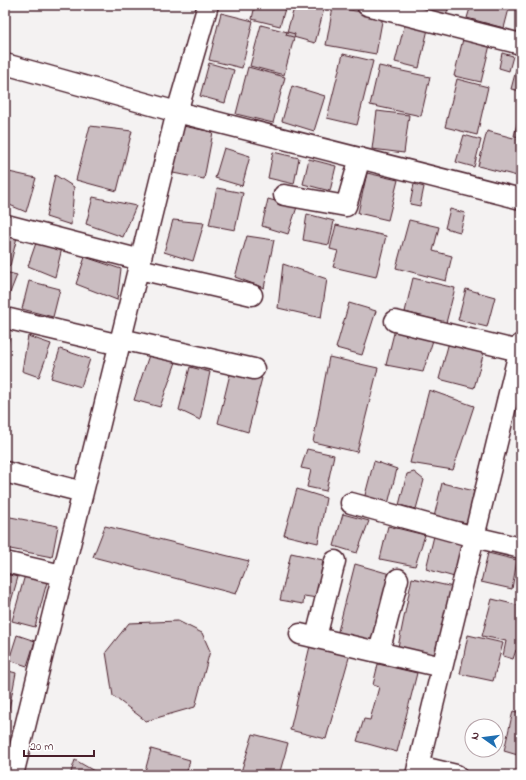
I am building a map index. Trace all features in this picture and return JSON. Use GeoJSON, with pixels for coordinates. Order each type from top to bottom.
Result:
{"type":"FeatureCollection","features":[{"type":"Feature","properties":{"kind":"street"},"geometry":{"type":"LineString","coordinates":[[12,775],[178,112],[208,5]]}},
{"type":"Feature","properties":{"kind":"street"},"geometry":{"type":"LineString","coordinates":[[367,5],[521,44]]}},
{"type":"Feature","properties":{"kind":"street"},"geometry":{"type":"LineString","coordinates":[[5,64],[178,112],[521,199]]}},
{"type":"Feature","properties":{"kind":"street"},"geometry":{"type":"LineString","coordinates":[[284,195],[346,206],[360,158]]}},
{"type":"Feature","properties":{"kind":"street"},"geometry":{"type":"LineString","coordinates":[[6,225],[140,265],[252,295]]}},
{"type":"Feature","properties":{"kind":"street"},"geometry":{"type":"LineString","coordinates":[[5,318],[254,369]]}},
{"type":"Feature","properties":{"kind":"street"},"geometry":{"type":"LineString","coordinates":[[395,321],[520,348],[417,770],[456,775]]}},
{"type":"Feature","properties":{"kind":"street"},"geometry":{"type":"LineString","coordinates":[[5,472],[83,492]]}},
{"type":"Feature","properties":{"kind":"street"},"geometry":{"type":"LineString","coordinates":[[351,503],[474,537],[521,548]]}},
{"type":"Feature","properties":{"kind":"street"},"geometry":{"type":"LineString","coordinates":[[335,561],[308,636],[442,667]]}},
{"type":"Feature","properties":{"kind":"street"},"geometry":{"type":"LineString","coordinates":[[5,562],[62,575]]}},
{"type":"Feature","properties":{"kind":"street"},"geometry":{"type":"LineString","coordinates":[[379,652],[398,579]]}},
{"type":"Feature","properties":{"kind":"building"},"geometry":{"type":"Polygon","coordinates":[[[255,5],[286,5],[280,26],[252,19],[255,5]]]}},
{"type":"Feature","properties":{"kind":"building"},"geometry":{"type":"Polygon","coordinates":[[[295,5],[325,5],[315,43],[286,35],[295,5]]]}},
{"type":"Feature","properties":{"kind":"building"},"geometry":{"type":"Polygon","coordinates":[[[423,5],[449,5],[446,16],[422,10],[423,5]]]}},
{"type":"Feature","properties":{"kind":"building"},"geometry":{"type":"Polygon","coordinates":[[[471,5],[510,5],[504,28],[467,18],[471,5]]]}},
{"type":"Feature","properties":{"kind":"building"},"geometry":{"type":"Polygon","coordinates":[[[333,7],[383,16],[376,54],[326,45],[333,7]]]}},
{"type":"Feature","properties":{"kind":"building"},"geometry":{"type":"Polygon","coordinates":[[[221,13],[253,21],[242,68],[209,60],[221,13]]]}},
{"type":"Feature","properties":{"kind":"building"},"geometry":{"type":"Polygon","coordinates":[[[405,23],[428,29],[419,68],[395,62],[405,23]]]}},
{"type":"Feature","properties":{"kind":"building"},"geometry":{"type":"Polygon","coordinates":[[[261,25],[295,34],[284,75],[250,66],[261,25]]]}},
{"type":"Feature","properties":{"kind":"building"},"geometry":{"type":"Polygon","coordinates":[[[463,39],[490,45],[481,82],[454,76],[463,39]]]}},
{"type":"Feature","properties":{"kind":"building"},"geometry":{"type":"Polygon","coordinates":[[[521,51],[521,91],[511,89],[521,51]]]}},
{"type":"Feature","properties":{"kind":"building"},"geometry":{"type":"Polygon","coordinates":[[[502,53],[513,56],[509,71],[499,68],[502,53]]]}},
{"type":"Feature","properties":{"kind":"building"},"geometry":{"type":"Polygon","coordinates":[[[343,54],[373,61],[357,125],[327,118],[343,54]]]}},
{"type":"Feature","properties":{"kind":"building"},"geometry":{"type":"Polygon","coordinates":[[[209,63],[234,70],[225,103],[200,96],[209,63]]]}},
{"type":"Feature","properties":{"kind":"building"},"geometry":{"type":"Polygon","coordinates":[[[379,66],[430,77],[421,116],[370,105],[379,66]]]}},
{"type":"Feature","properties":{"kind":"building"},"geometry":{"type":"Polygon","coordinates":[[[248,67],[285,77],[273,123],[236,114],[248,67]]]}},
{"type":"Feature","properties":{"kind":"building"},"geometry":{"type":"Polygon","coordinates":[[[457,79],[488,87],[477,135],[445,127],[457,79]]]}},
{"type":"Feature","properties":{"kind":"building"},"geometry":{"type":"Polygon","coordinates":[[[292,86],[325,96],[314,131],[282,121],[292,86]]]}},
{"type":"Feature","properties":{"kind":"building"},"geometry":{"type":"Polygon","coordinates":[[[521,108],[521,137],[514,136],[521,108]]]}},
{"type":"Feature","properties":{"kind":"building"},"geometry":{"type":"Polygon","coordinates":[[[377,111],[409,115],[404,153],[372,149],[377,111]]]}},
{"type":"Feature","properties":{"kind":"building"},"geometry":{"type":"Polygon","coordinates":[[[90,126],[132,131],[117,191],[76,180],[90,126]]]}},
{"type":"Feature","properties":{"kind":"building"},"geometry":{"type":"Polygon","coordinates":[[[183,126],[213,132],[204,179],[173,173],[183,126]]]}},
{"type":"Feature","properties":{"kind":"building"},"geometry":{"type":"Polygon","coordinates":[[[487,131],[521,140],[521,177],[478,166],[487,131]]]}},
{"type":"Feature","properties":{"kind":"building"},"geometry":{"type":"Polygon","coordinates":[[[464,135],[481,140],[474,167],[456,162],[464,135]]]}},
{"type":"Feature","properties":{"kind":"building"},"geometry":{"type":"Polygon","coordinates":[[[224,148],[250,156],[242,186],[215,178],[224,148]]]}},
{"type":"Feature","properties":{"kind":"building"},"geometry":{"type":"Polygon","coordinates":[[[273,152],[299,158],[294,184],[268,178],[273,152]]]}},
{"type":"Feature","properties":{"kind":"building"},"geometry":{"type":"Polygon","coordinates":[[[309,159],[336,166],[330,191],[303,184],[309,159]]]}},
{"type":"Feature","properties":{"kind":"building"},"geometry":{"type":"Polygon","coordinates":[[[9,172],[36,178],[26,212],[5,203],[5,186],[9,172]]]}},
{"type":"Feature","properties":{"kind":"building"},"geometry":{"type":"Polygon","coordinates":[[[367,173],[398,180],[388,220],[358,213],[367,173]]]}},
{"type":"Feature","properties":{"kind":"building"},"geometry":{"type":"Polygon","coordinates":[[[55,175],[74,187],[71,225],[46,217],[55,175]]]}},
{"type":"Feature","properties":{"kind":"building"},"geometry":{"type":"Polygon","coordinates":[[[414,184],[424,187],[420,206],[410,204],[414,184]]]}},
{"type":"Feature","properties":{"kind":"building"},"geometry":{"type":"Polygon","coordinates":[[[217,188],[243,193],[235,230],[209,225],[217,188]]]}},
{"type":"Feature","properties":{"kind":"building"},"geometry":{"type":"Polygon","coordinates":[[[93,197],[136,206],[123,237],[86,224],[93,197]]]}},
{"type":"Feature","properties":{"kind":"building"},"geometry":{"type":"Polygon","coordinates":[[[268,199],[297,207],[288,234],[262,226],[268,199]]]}},
{"type":"Feature","properties":{"kind":"building"},"geometry":{"type":"Polygon","coordinates":[[[450,209],[465,213],[460,232],[445,228],[450,209]]]}},
{"type":"Feature","properties":{"kind":"building"},"geometry":{"type":"Polygon","coordinates":[[[307,214],[334,221],[329,245],[303,240],[307,214]]]}},
{"type":"Feature","properties":{"kind":"building"},"geometry":{"type":"Polygon","coordinates":[[[173,220],[204,223],[193,261],[164,252],[173,220]]]}},
{"type":"Feature","properties":{"kind":"building"},"geometry":{"type":"Polygon","coordinates":[[[409,220],[439,227],[433,251],[452,256],[446,281],[396,268],[409,220]]]}},
{"type":"Feature","properties":{"kind":"building"},"geometry":{"type":"Polygon","coordinates":[[[336,225],[386,236],[376,277],[333,267],[338,251],[330,249],[336,225]]]}},
{"type":"Feature","properties":{"kind":"building"},"geometry":{"type":"Polygon","coordinates":[[[5,234],[17,237],[10,266],[5,264],[5,234]]]}},
{"type":"Feature","properties":{"kind":"building"},"geometry":{"type":"Polygon","coordinates":[[[247,236],[274,240],[264,288],[235,277],[247,236]]]}},
{"type":"Feature","properties":{"kind":"building"},"geometry":{"type":"Polygon","coordinates":[[[37,240],[62,248],[55,277],[28,266],[37,240]]]}},
{"type":"Feature","properties":{"kind":"building"},"geometry":{"type":"Polygon","coordinates":[[[85,257],[121,269],[117,300],[76,284],[85,257]]]}},
{"type":"Feature","properties":{"kind":"building"},"geometry":{"type":"Polygon","coordinates":[[[283,264],[327,279],[321,318],[278,308],[283,264]]]}},
{"type":"Feature","properties":{"kind":"building"},"geometry":{"type":"Polygon","coordinates":[[[5,272],[17,275],[6,303],[5,303],[5,272]]]}},
{"type":"Feature","properties":{"kind":"building"},"geometry":{"type":"Polygon","coordinates":[[[413,278],[455,288],[446,323],[405,312],[413,278]]]}},
{"type":"Feature","properties":{"kind":"building"},"geometry":{"type":"Polygon","coordinates":[[[29,281],[60,289],[53,317],[22,309],[29,281]]]}},
{"type":"Feature","properties":{"kind":"building"},"geometry":{"type":"Polygon","coordinates":[[[466,289],[495,297],[487,327],[458,320],[466,289]]]}},
{"type":"Feature","properties":{"kind":"building"},"geometry":{"type":"Polygon","coordinates":[[[349,303],[376,311],[362,355],[336,348],[349,303]]]}},
{"type":"Feature","properties":{"kind":"building"},"geometry":{"type":"Polygon","coordinates":[[[395,329],[434,337],[423,372],[386,365],[395,329]]]}},
{"type":"Feature","properties":{"kind":"building"},"geometry":{"type":"Polygon","coordinates":[[[5,334],[10,335],[5,357],[5,334]]]}},
{"type":"Feature","properties":{"kind":"building"},"geometry":{"type":"Polygon","coordinates":[[[28,336],[51,344],[39,377],[22,371],[28,336]]]}},
{"type":"Feature","properties":{"kind":"building"},"geometry":{"type":"Polygon","coordinates":[[[449,342],[484,352],[474,388],[439,379],[449,342]]]}},
{"type":"Feature","properties":{"kind":"building"},"geometry":{"type":"Polygon","coordinates":[[[60,349],[90,359],[81,387],[51,378],[60,349]]]}},
{"type":"Feature","properties":{"kind":"building"},"geometry":{"type":"Polygon","coordinates":[[[149,355],[176,362],[160,407],[134,400],[149,355]]]}},
{"type":"Feature","properties":{"kind":"building"},"geometry":{"type":"Polygon","coordinates":[[[329,357],[378,368],[357,452],[313,442],[329,357]]]}},
{"type":"Feature","properties":{"kind":"building"},"geometry":{"type":"Polygon","coordinates":[[[190,367],[210,372],[200,420],[179,410],[190,367]]]}},
{"type":"Feature","properties":{"kind":"building"},"geometry":{"type":"Polygon","coordinates":[[[230,374],[262,378],[248,432],[218,423],[230,374]]]}},
{"type":"Feature","properties":{"kind":"building"},"geometry":{"type":"Polygon","coordinates":[[[429,390],[474,406],[453,470],[410,463],[429,390]]]}},
{"type":"Feature","properties":{"kind":"building"},"geometry":{"type":"Polygon","coordinates":[[[307,449],[334,455],[326,491],[307,487],[311,470],[301,468],[307,449]]]}},
{"type":"Feature","properties":{"kind":"building"},"geometry":{"type":"Polygon","coordinates":[[[374,461],[397,469],[388,504],[364,499],[374,461]]]}},
{"type":"Feature","properties":{"kind":"building"},"geometry":{"type":"Polygon","coordinates":[[[414,472],[424,480],[416,509],[399,505],[407,474],[414,472]]]}},
{"type":"Feature","properties":{"kind":"building"},"geometry":{"type":"Polygon","coordinates":[[[442,483],[474,491],[467,523],[434,517],[442,483]]]}},
{"type":"Feature","properties":{"kind":"building"},"geometry":{"type":"Polygon","coordinates":[[[297,489],[326,498],[318,543],[284,535],[297,489]]]}},
{"type":"Feature","properties":{"kind":"building"},"geometry":{"type":"Polygon","coordinates":[[[343,514],[369,521],[357,553],[334,546],[343,514]]]}},
{"type":"Feature","properties":{"kind":"building"},"geometry":{"type":"Polygon","coordinates":[[[5,516],[58,526],[52,557],[5,548],[5,516]]]}},
{"type":"Feature","properties":{"kind":"building"},"geometry":{"type":"Polygon","coordinates":[[[105,526],[249,561],[236,594],[93,557],[105,526]]]}},
{"type":"Feature","properties":{"kind":"building"},"geometry":{"type":"Polygon","coordinates":[[[388,526],[425,535],[415,566],[380,559],[388,526]]]}},
{"type":"Feature","properties":{"kind":"building"},"geometry":{"type":"Polygon","coordinates":[[[434,536],[467,542],[458,578],[426,569],[434,536]]]}},
{"type":"Feature","properties":{"kind":"building"},"geometry":{"type":"Polygon","coordinates":[[[291,553],[323,560],[317,598],[304,596],[303,604],[280,600],[291,553]]]}},
{"type":"Feature","properties":{"kind":"building"},"geometry":{"type":"Polygon","coordinates":[[[488,553],[517,560],[512,589],[481,582],[488,553]]]}},
{"type":"Feature","properties":{"kind":"building"},"geometry":{"type":"Polygon","coordinates":[[[355,564],[390,574],[374,642],[337,635],[355,564]]]}},
{"type":"Feature","properties":{"kind":"building"},"geometry":{"type":"Polygon","coordinates":[[[5,574],[18,577],[8,612],[5,611],[5,574]]]}},
{"type":"Feature","properties":{"kind":"building"},"geometry":{"type":"Polygon","coordinates":[[[25,575],[47,582],[35,627],[12,621],[25,575]]]}},
{"type":"Feature","properties":{"kind":"building"},"geometry":{"type":"Polygon","coordinates":[[[412,578],[458,588],[437,657],[398,647],[412,578]]]}},
{"type":"Feature","properties":{"kind":"building"},"geometry":{"type":"Polygon","coordinates":[[[492,599],[521,606],[521,651],[516,650],[513,659],[503,656],[506,641],[482,636],[492,599]]]}},
{"type":"Feature","properties":{"kind":"building"},"geometry":{"type":"Polygon","coordinates":[[[178,621],[202,633],[210,651],[195,707],[146,721],[113,696],[106,652],[129,623],[178,621]]]}},
{"type":"Feature","properties":{"kind":"building"},"geometry":{"type":"Polygon","coordinates":[[[17,635],[35,641],[27,666],[9,660],[17,635]]]}},
{"type":"Feature","properties":{"kind":"building"},"geometry":{"type":"Polygon","coordinates":[[[468,635],[503,643],[493,681],[460,674],[468,635]]]}},
{"type":"Feature","properties":{"kind":"building"},"geometry":{"type":"Polygon","coordinates":[[[310,646],[350,654],[326,739],[290,730],[310,646]]]}},
{"type":"Feature","properties":{"kind":"building"},"geometry":{"type":"Polygon","coordinates":[[[378,664],[417,673],[397,752],[357,741],[364,719],[370,720],[379,687],[373,685],[378,664]]]}},
{"type":"Feature","properties":{"kind":"building"},"geometry":{"type":"Polygon","coordinates":[[[5,670],[16,673],[5,730],[5,670]]]}},
{"type":"Feature","properties":{"kind":"building"},"geometry":{"type":"Polygon","coordinates":[[[513,711],[521,713],[521,756],[504,751],[513,711]]]}},
{"type":"Feature","properties":{"kind":"building"},"geometry":{"type":"Polygon","coordinates":[[[253,734],[288,743],[279,775],[240,775],[253,734]]]}},
{"type":"Feature","properties":{"kind":"building"},"geometry":{"type":"Polygon","coordinates":[[[151,749],[190,760],[186,775],[144,775],[151,749]]]}},
{"type":"Feature","properties":{"kind":"building"},"geometry":{"type":"Polygon","coordinates":[[[75,760],[101,775],[70,775],[75,760]]]}}]}
